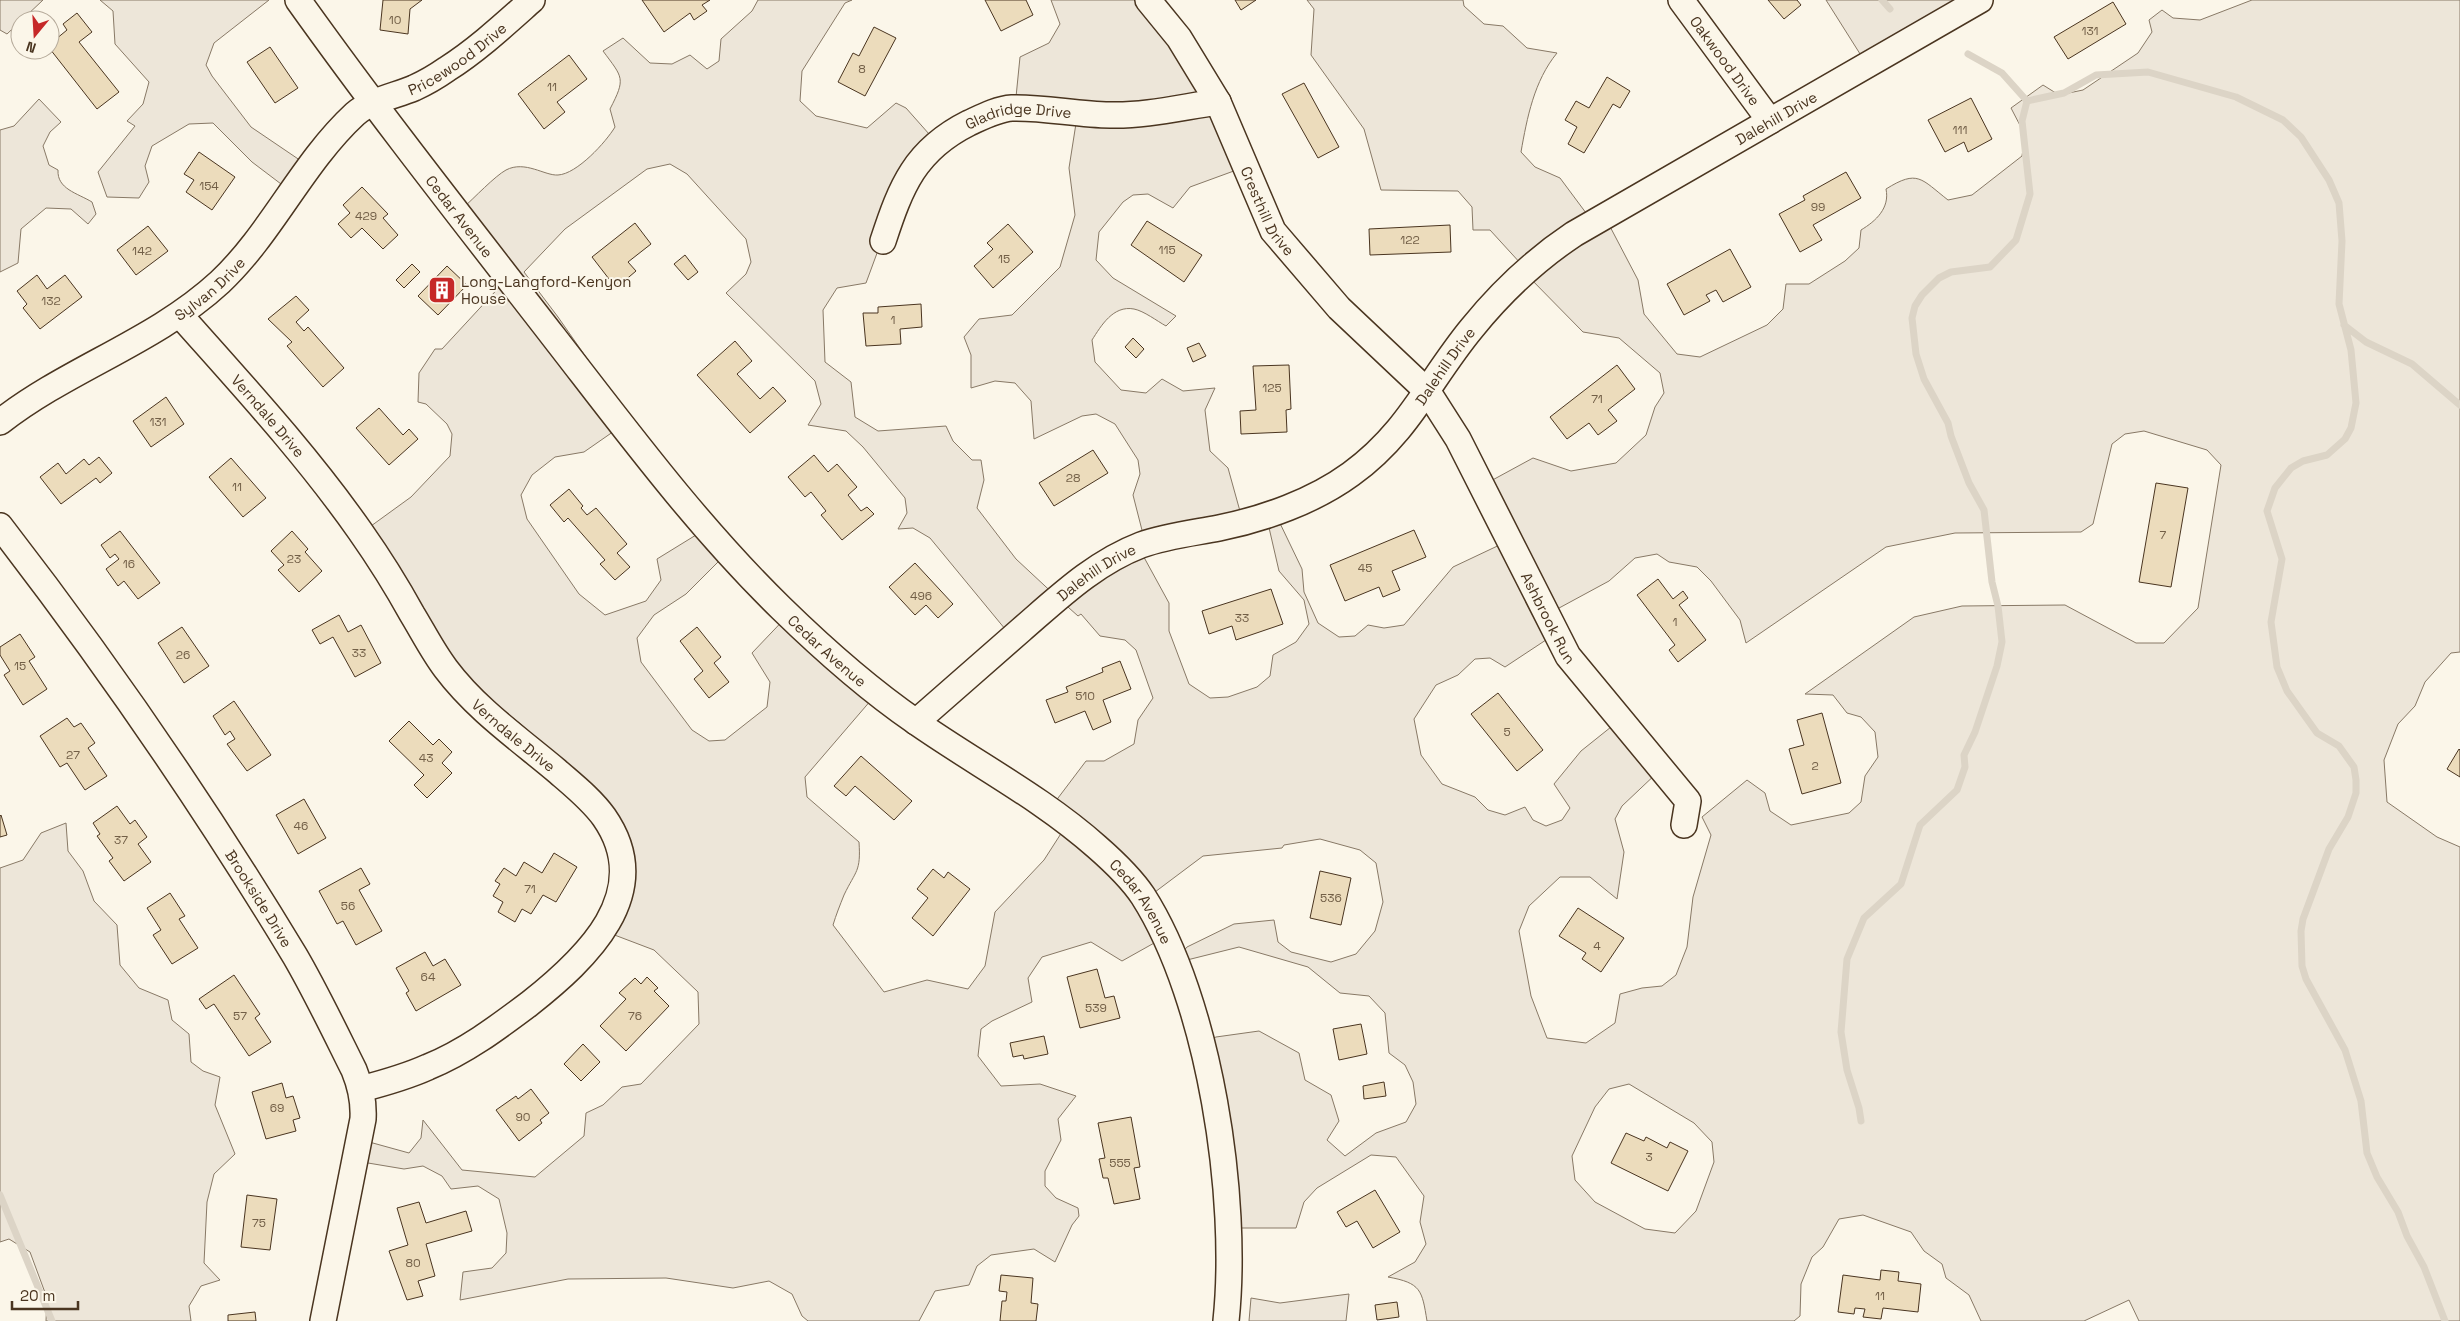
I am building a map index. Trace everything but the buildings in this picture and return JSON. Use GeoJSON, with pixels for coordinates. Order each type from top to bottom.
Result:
{"type":"FeatureCollection","features":[{"type":"Feature","properties":{"kind":"street","name":"Cedar Avenue"},"geometry":{"type":"LineString","coordinates":[[298,0],[372,104],[690,513],[793,619],[862,680],[916,722],[1043,804],[1075,828],[1112,861],[1141,894],[1163,933],[1178,968],[1201,1040],[1217,1114],[1228,1246],[1226,1321]]}},
{"type":"Feature","properties":{"kind":"street","name":"Pricewood Drive"},"geometry":{"type":"LineString","coordinates":[[372,104],[415,87],[448,69],[532,0]]}},
{"type":"Feature","properties":{"kind":"street","name":"Cresthill Drive"},"geometry":{"type":"LineString","coordinates":[[1148,0],[1179,38],[1218,102],[1272,231],[1339,308],[1428,392]]}},
{"type":"Feature","properties":{"kind":"street","name":"Oakwood Drive"},"geometry":{"type":"LineString","coordinates":[[1680,0],[1770,121]]}},
{"type":"Feature","properties":{"kind":"street","name":"Dalehill Drive"},"geometry":{"type":"LineString","coordinates":[[916,722],[1063,593],[1102,564],[1142,545],[1183,534],[1221,528],[1270,514],[1322,491],[1350,475],[1374,456],[1394,436],[1428,392],[1471,329],[1519,276],[1544,254],[1574,234],[1980,0]]}},
{"type":"Feature","properties":{"kind":"street","name":"Gladridge Drive"},"geometry":{"type":"LineString","coordinates":[[883,240],[896,201],[914,166],[938,142],[984,115],[1009,108],[1042,108],[1109,115],[1146,114],[1218,102]]}},
{"type":"Feature","properties":{"kind":"street","name":"Sylvan Drive"},"geometry":{"type":"LineString","coordinates":[[0,422],[39,395],[129,346],[180,315],[220,281],[258,238],[319,155],[356,113],[372,104]]}},
{"type":"Feature","properties":{"kind":"street","name":"Verndale Drive"},"geometry":{"type":"LineString","coordinates":[[180,315],[284,433],[336,498],[386,570],[431,647],[458,685],[478,705],[577,788],[603,815],[617,840],[622,860],[622,885],[615,909],[602,932],[584,954],[546,990],[498,1028],[467,1048],[421,1070],[395,1080],[361,1089]]}},
{"type":"Feature","properties":{"kind":"street","name":"Ashbrook Run"},"geometry":{"type":"LineString","coordinates":[[1428,392],[1458,439],[1568,656],[1688,801],[1684,825]]}},
{"type":"Feature","properties":{"kind":"street","name":"Brookside Drive"},"geometry":{"type":"LineString","coordinates":[[0,526],[68,614],[186,784],[295,957],[354,1070],[364,1103],[362,1119],[322,1321]]}},
{"type":"Feature","properties":{"kind":"shaded area"},"geometry":{"type":"Polygon","coordinates":[[[0,0],[43,0],[32,10],[10,10],[10,31],[7,34],[0,30],[0,0]]]}},
{"type":"Feature","properties":{"kind":"shaded area"},"geometry":{"type":"Polygon","coordinates":[[[100,0],[269,0],[214,43],[206,65],[212,76],[251,127],[310,167],[285,187],[252,162],[213,123],[189,124],[152,146],[145,166],[149,182],[139,198],[107,197],[98,172],[135,126],[127,121],[143,104],[149,82],[115,44],[113,11],[100,0]]]}},
{"type":"Feature","properties":{"kind":"shaded area"},"geometry":{"type":"Polygon","coordinates":[[[758,0],[852,0],[845,3],[802,71],[800,101],[816,116],[867,128],[896,103],[906,108],[937,143],[880,245],[866,283],[837,288],[823,310],[825,362],[851,382],[855,417],[878,431],[946,426],[953,441],[972,460],[981,460],[984,480],[977,508],[1016,559],[1059,599],[1140,550],[1169,603],[1169,631],[1189,684],[1210,698],[1228,697],[1257,687],[1270,676],[1273,655],[1296,642],[1309,624],[1304,600],[1279,571],[1267,519],[1276,515],[1302,569],[1304,592],[1318,623],[1339,637],[1355,636],[1368,625],[1384,628],[1404,625],[1453,567],[1508,541],[1487,483],[1533,458],[1571,471],[1616,463],[1646,435],[1655,407],[1664,393],[1660,373],[1619,338],[1583,332],[1525,273],[1522,265],[1490,230],[1473,230],[1472,207],[1458,191],[1381,190],[1364,129],[1311,55],[1314,9],[1307,0],[1463,0],[1464,6],[1484,24],[1503,26],[1527,48],[1557,53],[1537,88],[1529,113],[1521,152],[1535,167],[1560,178],[1592,221],[1605,217],[1638,280],[1644,314],[1677,354],[1700,357],[1767,325],[1783,309],[1786,284],[1809,284],[1845,261],[1859,248],[1861,230],[1877,218],[1884,208],[1887,196],[1886,189],[1905,179],[1913,178],[1925,182],[1948,200],[1972,195],[2022,156],[2025,135],[2011,108],[2043,85],[2059,95],[2083,90],[2138,53],[2152,32],[2149,20],[2162,10],[2173,18],[2200,20],[2252,0],[2460,0],[2460,652],[2451,653],[2425,682],[2415,706],[2398,724],[2384,760],[2387,802],[2437,837],[2460,847],[2460,1321],[2139,1321],[2129,1300],[2084,1321],[1981,1321],[1969,1295],[1946,1278],[1942,1264],[1924,1251],[1911,1232],[1863,1215],[1839,1219],[1823,1247],[1812,1257],[1801,1284],[1800,1316],[1794,1321],[1427,1321],[1421,1295],[1414,1285],[1388,1277],[1415,1262],[1426,1244],[1420,1222],[1424,1196],[1396,1157],[1371,1155],[1317,1188],[1304,1202],[1296,1228],[1233,1228],[1209,1040],[1216,1037],[1259,1031],[1299,1053],[1305,1080],[1331,1095],[1339,1121],[1327,1140],[1345,1156],[1376,1133],[1406,1122],[1416,1104],[1413,1082],[1405,1065],[1389,1053],[1385,1013],[1369,996],[1340,993],[1308,967],[1239,947],[1187,960],[1181,954],[1187,947],[1234,924],[1274,920],[1278,942],[1291,952],[1331,962],[1356,954],[1375,931],[1383,902],[1376,863],[1360,850],[1320,839],[1284,845],[1282,848],[1203,856],[1155,892],[1172,933],[1122,961],[1091,942],[1042,957],[1028,978],[1032,1002],[992,1021],[981,1029],[978,1056],[1001,1086],[1040,1084],[1076,1096],[1058,1119],[1061,1140],[1045,1171],[1045,1186],[1056,1198],[1078,1208],[1079,1216],[1072,1225],[1055,1262],[1034,1249],[991,1255],[977,1266],[969,1285],[935,1291],[919,1321],[808,1321],[802,1316],[792,1294],[769,1281],[733,1288],[666,1278],[568,1279],[460,1300],[463,1272],[492,1268],[506,1253],[507,1233],[499,1199],[478,1186],[451,1189],[442,1176],[423,1166],[404,1169],[356,1161],[362,1140],[409,1153],[421,1138],[423,1120],[462,1170],[535,1177],[584,1136],[586,1113],[603,1105],[622,1087],[641,1084],[699,1024],[698,992],[654,950],[604,931],[625,887],[581,780],[522,725],[478,690],[426,621],[371,526],[411,497],[450,456],[452,434],[447,424],[426,404],[418,402],[419,373],[435,349],[442,349],[516,269],[514,264],[463,208],[490,182],[506,170],[513,167],[527,167],[558,175],[574,169],[598,149],[615,127],[610,109],[620,84],[620,78],[615,67],[603,51],[623,38],[650,63],[672,64],[690,55],[707,69],[719,61],[721,39],[752,11],[758,0]],[[670,164],[647,169],[565,229],[524,272],[630,420],[584,452],[555,457],[532,475],[521,495],[527,519],[579,594],[605,615],[646,601],[661,580],[657,559],[709,527],[729,551],[686,594],[654,615],[637,638],[641,662],[692,730],[709,741],[725,740],[767,707],[770,682],[752,653],[793,610],[878,692],[805,777],[807,797],[859,842],[857,870],[844,895],[833,925],[884,992],[927,980],[968,989],[985,966],[995,912],[1044,860],[1071,818],[1055,802],[1086,761],[1104,761],[1134,744],[1138,720],[1153,698],[1136,650],[1125,640],[1100,636],[1081,614],[1078,616],[1059,599],[1010,635],[930,538],[913,528],[898,529],[907,513],[905,498],[863,447],[846,431],[808,425],[821,404],[815,381],[726,293],[746,274],[751,262],[746,239],[687,174],[670,164]],[[2144,431],[2125,434],[2112,444],[2093,524],[2081,532],[1955,533],[1886,547],[1746,643],[1740,620],[1711,581],[1697,567],[1669,562],[1657,554],[1635,558],[1609,581],[1548,614],[1555,634],[1505,667],[1490,658],[1475,659],[1458,675],[1436,685],[1414,719],[1421,755],[1442,784],[1475,797],[1488,810],[1505,815],[1525,807],[1533,820],[1546,826],[1562,820],[1570,808],[1554,784],[1581,751],[1616,723],[1659,771],[1622,806],[1615,819],[1624,852],[1617,899],[1590,877],[1560,877],[1529,906],[1519,931],[1531,996],[1547,1038],[1586,1043],[1615,1023],[1620,994],[1642,988],[1662,986],[1676,975],[1687,947],[1693,897],[1711,835],[1702,817],[1747,780],[1765,793],[1770,811],[1791,825],[1849,813],[1861,802],[1865,776],[1878,757],[1875,732],[1861,717],[1847,713],[1833,695],[1805,694],[1914,617],[1962,606],[2065,605],[2136,643],[2164,643],[2198,608],[2221,465],[2207,450],[2144,431]],[[1629,1084],[1609,1089],[1595,1107],[1572,1156],[1575,1180],[1595,1202],[1645,1229],[1675,1233],[1696,1211],[1714,1162],[1712,1142],[1694,1123],[1629,1084]]]}},
{"type":"Feature","properties":{"kind":"shaded area"},"geometry":{"type":"Polygon","coordinates":[[[1051,0],[1147,0],[1242,168],[1190,187],[1173,208],[1148,194],[1133,195],[1123,202],[1099,232],[1096,260],[1113,278],[1176,316],[1166,326],[1138,310],[1120,310],[1108,318],[1092,340],[1095,362],[1121,390],[1146,393],[1162,379],[1183,391],[1215,388],[1205,410],[1210,451],[1228,468],[1243,522],[1144,538],[1133,495],[1140,474],[1138,460],[1115,424],[1096,414],[1082,416],[1034,439],[1031,401],[1015,383],[995,381],[971,388],[971,355],[964,337],[979,319],[1012,315],[1060,267],[1075,215],[1069,168],[1077,117],[1015,107],[1020,57],[1049,43],[1060,24],[1051,0]]]}},
{"type":"Feature","properties":{"kind":"shaded area"},"geometry":{"type":"Polygon","coordinates":[[[1826,0],[1971,0],[1862,57],[1826,0]]]}},
{"type":"Feature","properties":{"kind":"shaded area"},"geometry":{"type":"Polygon","coordinates":[[[39,99],[61,122],[50,132],[43,146],[49,165],[58,170],[64,186],[92,202],[96,214],[88,224],[71,209],[46,208],[21,229],[18,263],[0,272],[0,130],[14,126],[39,99]]]}},
{"type":"Feature","properties":{"kind":"shaded area"},"geometry":{"type":"Polygon","coordinates":[[[66,823],[68,851],[83,871],[94,901],[117,925],[120,965],[139,988],[168,1000],[172,1020],[189,1034],[191,1062],[203,1071],[220,1077],[215,1105],[235,1154],[214,1174],[207,1202],[204,1263],[220,1280],[201,1286],[189,1306],[191,1321],[46,1321],[47,1298],[30,1252],[9,1239],[0,1242],[0,868],[23,860],[41,833],[66,823]]]}},
{"type":"Feature","properties":{"kind":"shaded area"},"geometry":{"type":"Polygon","coordinates":[[[1349,1294],[1346,1321],[1249,1321],[1251,1298],[1280,1303],[1349,1294]]]}},
{"type":"Feature","properties":{"kind":"waterway"},"geometry":{"type":"LineString","coordinates":[[1882,0],[1890,9]]}},
{"type":"Feature","properties":{"kind":"waterway"},"geometry":{"type":"LineString","coordinates":[[1968,54],[2002,73],[2027,101],[2064,93],[2096,75],[2148,72],[2236,97],[2283,120],[2301,137],[2329,180],[2339,203],[2342,241],[2339,304],[2351,350],[2356,403],[2351,428],[2345,439],[2327,455],[2303,461],[2291,468],[2275,488],[2267,511],[2282,559],[2271,622],[2277,667],[2287,691],[2317,733],[2339,746],[2354,767],[2356,780],[2356,793],[2348,817],[2329,849],[2303,919],[2301,931],[2302,966],[2306,979],[2345,1050],[2361,1101],[2367,1153],[2377,1177],[2398,1212],[2407,1236],[2424,1267],[2445,1321]]}},
{"type":"Feature","properties":{"kind":"waterway"},"geometry":{"type":"LineString","coordinates":[[1861,1121],[1859,1108],[1847,1070],[1841,1032],[1847,959],[1864,918],[1901,884],[1920,825],[1957,790],[1965,767],[1964,755],[1975,732],[1997,666],[2002,642],[1998,606],[1992,582],[1984,510],[1969,483],[1948,423],[1924,379],[1916,354],[1912,318],[1915,306],[1922,295],[1939,278],[1951,272],[1990,267],[2016,240],[2030,194],[2022,121],[2027,101]]}},
{"type":"Feature","properties":{"kind":"waterway"},"geometry":{"type":"LineString","coordinates":[[2344,325],[2366,342],[2412,364],[2460,405]]}},
{"type":"Feature","properties":{"kind":"waterway"},"geometry":{"type":"LineString","coordinates":[[0,1195],[52,1321]]}},
{"type":"Feature","properties":{"kind":"place","name":"Long-Langford-Kenyon House"},"geometry":{"type":"Point","coordinates":[442,290]}}]}
